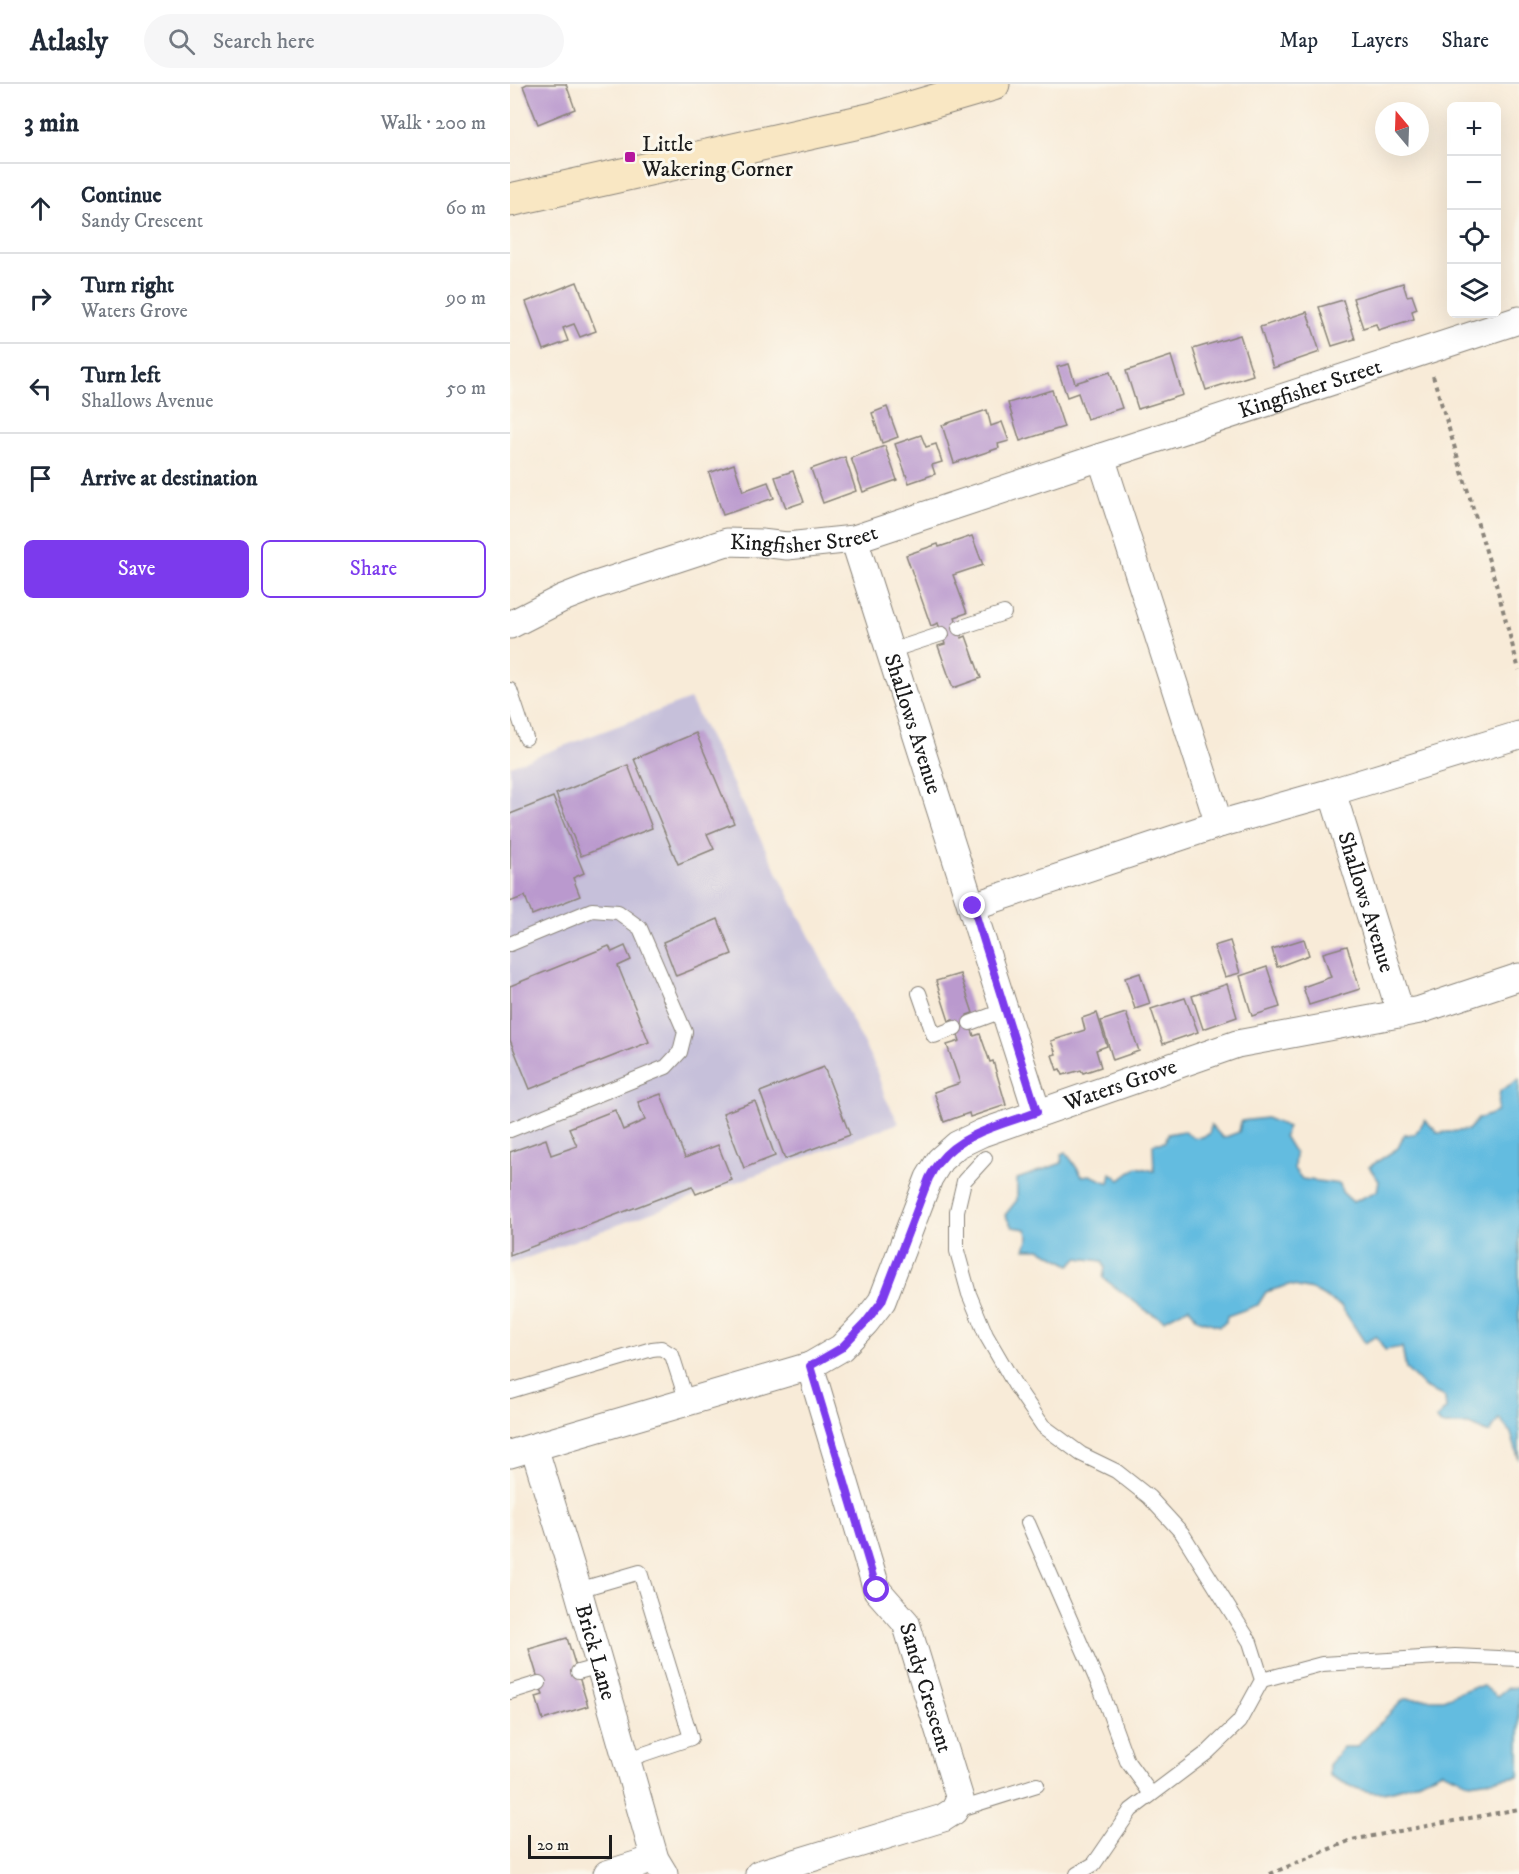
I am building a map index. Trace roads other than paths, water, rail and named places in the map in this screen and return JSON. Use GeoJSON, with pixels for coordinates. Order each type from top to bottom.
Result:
{"type":"FeatureCollection","features":[{"type":"Feature","properties":{"kind":"main road"},"geometry":{"type":"LineString","coordinates":[[510,200],[873,118],[993,84]]}},
{"type":"Feature","properties":{"kind":"street","name":"Kingfisher Street"},"geometry":{"type":"LineString","coordinates":[[510,625],[563,598],[596,585],[727,542],[787,546],[854,539],[1519,320]]}},
{"type":"Feature","properties":{"kind":"street"},"geometry":{"type":"LineString","coordinates":[[1101,457],[1219,824]]}},
{"type":"Feature","properties":{"kind":"street","name":"Shallows Avenue"},"geometry":{"type":"LineString","coordinates":[[854,539],[1037,1112]]}},
{"type":"Feature","properties":{"kind":"street"},"geometry":{"type":"LineString","coordinates":[[973,906],[1219,824],[1519,735]]}},
{"type":"Feature","properties":{"kind":"street","name":"Shallows Avenue"},"geometry":{"type":"LineString","coordinates":[[1332,792],[1401,1014]]}},
{"type":"Feature","properties":{"kind":"street","name":"Waters Grove"},"geometry":{"type":"LineString","coordinates":[[810,1366],[841,1348],[882,1301],[929,1178],[940,1160],[957,1145],[1037,1112],[1237,1044],[1420,1010],[1519,977]]}},
{"type":"Feature","properties":{"kind":"street"},"geometry":{"type":"LineString","coordinates":[[522,1451],[810,1366]]}},
{"type":"Feature","properties":{"kind":"street","name":"Sandy Crescent"},"geometry":{"type":"LineString","coordinates":[[810,1366],[877,1590],[906,1623],[956,1781],[960,1798],[954,1811]]}},
{"type":"Feature","properties":{"kind":"street","name":"Brick Lane"},"geometry":{"type":"LineString","coordinates":[[522,1451],[578,1590],[589,1669],[626,1760],[660,1867]]}},
{"type":"Feature","properties":{"kind":"street"},"geometry":{"type":"LineString","coordinates":[[759,1874],[943,1818],[954,1811]]}},
{"type":"Feature","properties":{"kind":"street"},"geometry":{"type":"LineString","coordinates":[[607,1874],[660,1867]]}},
{"type":"Feature","properties":{"kind":"lane"},"geometry":{"type":"LineString","coordinates":[[958,628],[1004,614]]}},
{"type":"Feature","properties":{"kind":"lane"},"geometry":{"type":"LineString","coordinates":[[890,651],[942,634]]}},
{"type":"Feature","properties":{"kind":"lane"},"geometry":{"type":"LineString","coordinates":[[510,690],[526,738]]}},
{"type":"Feature","properties":{"kind":"lane"},"geometry":{"type":"LineString","coordinates":[[510,944],[592,910],[618,912],[640,928],[685,1032],[680,1052],[666,1067],[510,1130]]}},
{"type":"Feature","properties":{"kind":"lane"},"geometry":{"type":"LineString","coordinates":[[919,993],[934,1036],[955,1028]]}},
{"type":"Feature","properties":{"kind":"lane"},"geometry":{"type":"LineString","coordinates":[[970,1023],[1005,1010]]}},
{"type":"Feature","properties":{"kind":"lane"},"geometry":{"type":"LineString","coordinates":[[985,1158],[964,1181],[957,1211],[957,1251],[969,1294],[986,1335],[1015,1385],[1043,1426],[1081,1454],[1116,1471],[1149,1497],[1182,1533],[1251,1642],[1262,1680],[1239,1722],[1208,1752],[1131,1810],[1094,1864],[1077,1874]]}},
{"type":"Feature","properties":{"kind":"lane"},"geometry":{"type":"LineString","coordinates":[[510,1391],[651,1348],[661,1348],[672,1355],[687,1402]]}},
{"type":"Feature","properties":{"kind":"lane"},"geometry":{"type":"LineString","coordinates":[[1028,1523],[1101,1690],[1128,1761],[1151,1794]]}},
{"type":"Feature","properties":{"kind":"lane"},"geometry":{"type":"LineString","coordinates":[[578,1590],[640,1572],[691,1738],[626,1760]]}},
{"type":"Feature","properties":{"kind":"lane"},"geometry":{"type":"LineString","coordinates":[[1262,1680],[1334,1663],[1455,1656],[1519,1659]]}},
{"type":"Feature","properties":{"kind":"lane"},"geometry":{"type":"LineString","coordinates":[[510,1692],[539,1683]]}},
{"type":"Feature","properties":{"kind":"lane"},"geometry":{"type":"LineString","coordinates":[[954,1811],[1036,1785]]}},
{"type":"Feature","properties":{"kind":"water"},"geometry":{"type":"Polygon","coordinates":[[[1519,1079],[1519,1460],[1511,1433],[1499,1418],[1490,1433],[1469,1425],[1442,1425],[1436,1419],[1446,1409],[1445,1397],[1425,1388],[1406,1369],[1402,1347],[1385,1350],[1376,1336],[1365,1343],[1341,1306],[1312,1290],[1289,1285],[1266,1292],[1258,1305],[1227,1316],[1226,1322],[1219,1326],[1197,1319],[1189,1307],[1164,1320],[1147,1311],[1103,1278],[1105,1268],[1102,1261],[1078,1258],[1070,1265],[1040,1249],[1025,1249],[1029,1237],[1026,1229],[1012,1227],[1005,1215],[1017,1200],[1017,1179],[1062,1163],[1061,1154],[1066,1152],[1082,1176],[1090,1175],[1109,1183],[1111,1173],[1120,1180],[1137,1167],[1154,1171],[1153,1144],[1165,1142],[1168,1134],[1183,1131],[1199,1138],[1209,1134],[1211,1125],[1223,1138],[1239,1132],[1241,1121],[1266,1118],[1288,1127],[1284,1136],[1295,1154],[1294,1169],[1302,1179],[1340,1184],[1342,1192],[1353,1202],[1377,1191],[1379,1181],[1369,1167],[1398,1148],[1404,1135],[1415,1134],[1425,1120],[1438,1133],[1468,1130],[1478,1119],[1497,1112],[1500,1091],[1519,1079]]]}},
{"type":"Feature","properties":{"kind":"water"},"geometry":{"type":"Polygon","coordinates":[[[1483,1686],[1497,1696],[1507,1688],[1519,1687],[1519,1776],[1470,1783],[1442,1771],[1399,1788],[1374,1792],[1356,1788],[1329,1775],[1329,1765],[1343,1747],[1356,1747],[1404,1699],[1443,1699],[1473,1687],[1483,1686]]]}},
{"type":"Feature","properties":{"kind":"place","name":"Little Wakering Corner"},"geometry":{"type":"Point","coordinates":[630,157]}}]}
